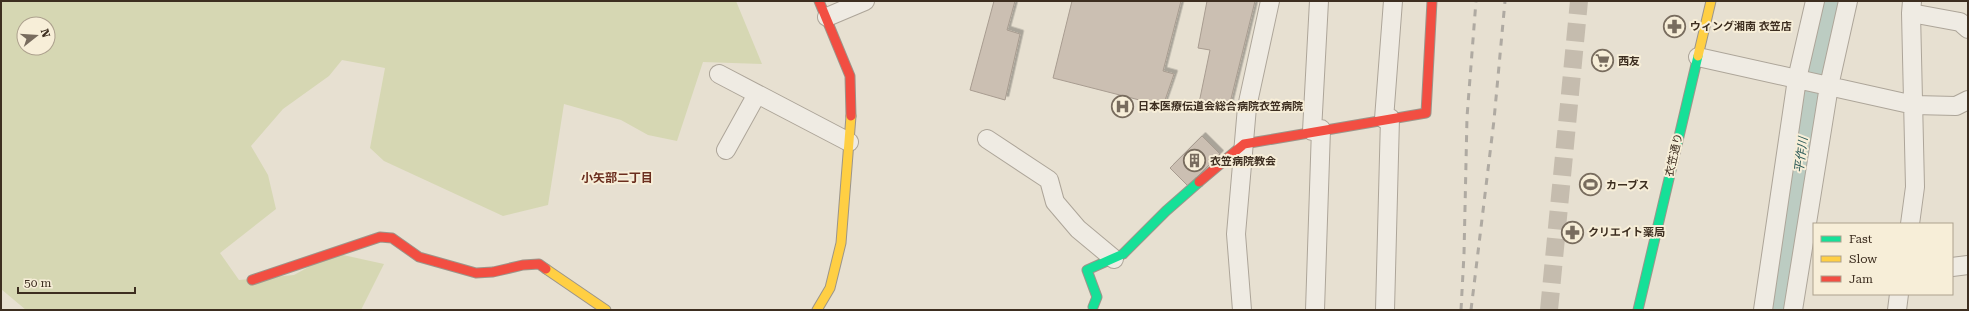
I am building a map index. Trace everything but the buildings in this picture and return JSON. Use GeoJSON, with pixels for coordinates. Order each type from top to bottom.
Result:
{"type":"FeatureCollection","features":[{"type":"Feature","properties":{"kind":"street"},"geometry":{"type":"LineString","coordinates":[[817,310],[830,288],[841,243],[852,108],[850,76],[820,1]]}},
{"type":"Feature","properties":{"kind":"street"},"geometry":{"type":"LineString","coordinates":[[826,17],[865,1]]}},
{"type":"Feature","properties":{"kind":"street"},"geometry":{"type":"LineString","coordinates":[[1242,310],[1236,234],[1247,107],[1270,1]]}},
{"type":"Feature","properties":{"kind":"street"},"geometry":{"type":"LineString","coordinates":[[1315,310],[1319,1]]}},
{"type":"Feature","properties":{"kind":"street"},"geometry":{"type":"LineString","coordinates":[[1385,310],[1387,118],[1393,1]]}},
{"type":"Feature","properties":{"kind":"street"},"geometry":{"type":"LineString","coordinates":[[1093,307],[1097,297],[1087,270],[1124,254],[1166,211],[1244,144],[1387,118],[1426,113],[1432,1]]}},
{"type":"Feature","properties":{"kind":"street","name":"衣笠通り"},"geometry":{"type":"LineString","coordinates":[[1638,310],[1711,1]]}},
{"type":"Feature","properties":{"kind":"street"},"geometry":{"type":"LineString","coordinates":[[1763,310],[1797,79],[1815,1]]}},
{"type":"Feature","properties":{"kind":"street"},"geometry":{"type":"LineString","coordinates":[[1793,310],[1828,86],[1848,1]]}},
{"type":"Feature","properties":{"kind":"street"},"geometry":{"type":"LineString","coordinates":[[1910,223],[1915,187],[1912,7],[1960,22],[1968,29]]}},
{"type":"Feature","properties":{"kind":"street"},"geometry":{"type":"LineString","coordinates":[[1698,56],[1914,105],[1956,106],[1968,100]]}},
{"type":"Feature","properties":{"kind":"street"},"geometry":{"type":"LineString","coordinates":[[718,74],[849,142]]}},
{"type":"Feature","properties":{"kind":"street"},"geometry":{"type":"LineString","coordinates":[[726,150],[757,94]]}},
{"type":"Feature","properties":{"kind":"street"},"geometry":{"type":"LineString","coordinates":[[987,139],[1049,180],[1055,202],[1078,229],[1114,259]]}},
{"type":"Feature","properties":{"kind":"street"},"geometry":{"type":"LineString","coordinates":[[252,280],[380,237],[392,238],[418,257],[476,274],[493,272],[523,265],[539,264],[606,310]]}},
{"type":"Feature","properties":{"kind":"street"},"geometry":{"type":"LineString","coordinates":[[1953,267],[1968,265]]}},
{"type":"Feature","properties":{"kind":"street"},"geometry":{"type":"LineString","coordinates":[[1897,310],[1900,295]]}},
{"type":"Feature","properties":{"kind":"green space"},"geometry":{"type":"Polygon","coordinates":[[[1,1],[736,1],[762,64],[703,62],[677,141],[648,135],[621,120],[564,104],[548,205],[503,216],[384,161],[370,148],[385,68],[342,60],[329,76],[283,109],[251,146],[268,175],[276,209],[220,253],[239,280],[294,275],[334,253],[384,264],[361,310],[26,310],[1,289],[1,1]]]}},
{"type":"Feature","properties":{"kind":"waterway","name":"平作川"},"geometry":{"type":"LineString","coordinates":[[1779,310],[1786,275],[1813,59],[1828,1]]}},
{"type":"Feature","properties":{"kind":"tunnel"},"geometry":{"type":"LineString","coordinates":[[1549,310],[1579,1]]}},
{"type":"Feature","properties":{"kind":"railway"},"geometry":{"type":"LineString","coordinates":[[1461,310],[1464,254],[1467,117],[1476,1]]}},
{"type":"Feature","properties":{"kind":"railway"},"geometry":{"type":"LineString","coordinates":[[1471,310],[1494,120],[1505,1]]}},
{"type":"Feature","properties":{"kind":"traffic: fast"},"geometry":{"type":"LineString","coordinates":[[1638,310],[1698,56]]}},
{"type":"Feature","properties":{"kind":"traffic: fast"},"geometry":{"type":"LineString","coordinates":[[1093,307],[1097,297],[1087,270],[1123,254],[1166,211],[1199,182]]}},
{"type":"Feature","properties":{"kind":"traffic: slow"},"geometry":{"type":"LineString","coordinates":[[1698,56],[1711,1]]}},
{"type":"Feature","properties":{"kind":"traffic: slow"},"geometry":{"type":"LineString","coordinates":[[817,310],[830,288],[841,243],[851,116]]}},
{"type":"Feature","properties":{"kind":"traffic: slow"},"geometry":{"type":"LineString","coordinates":[[546,269],[606,310]]}},
{"type":"Feature","properties":{"kind":"traffic: jam"},"geometry":{"type":"LineString","coordinates":[[819,1],[850,76],[851,116]]}},
{"type":"Feature","properties":{"kind":"traffic: jam"},"geometry":{"type":"LineString","coordinates":[[1199,182],[1244,144],[1426,113],[1432,1]]}},
{"type":"Feature","properties":{"kind":"traffic: jam"},"geometry":{"type":"LineString","coordinates":[[252,280],[380,237],[392,238],[419,257],[476,273],[493,272],[523,265],[539,264],[546,269]]}},
{"type":"Feature","properties":{"kind":"place","name":"ウィング湘南 衣笠店"},"geometry":{"type":"Point","coordinates":[1674,26]}},
{"type":"Feature","properties":{"kind":"place","name":"西友"},"geometry":{"type":"Point","coordinates":[1602,61]}},
{"type":"Feature","properties":{"kind":"place","name":"日本医療伝道会総合病院衣笠病院"},"geometry":{"type":"Point","coordinates":[1123,106]}},
{"type":"Feature","properties":{"kind":"place","name":"衣笠病院教会"},"geometry":{"type":"Point","coordinates":[1195,161]}},
{"type":"Feature","properties":{"kind":"place","name":"カーブス"},"geometry":{"type":"Point","coordinates":[1591,185]}},
{"type":"Feature","properties":{"kind":"place","name":"クリエイト薬局"},"geometry":{"type":"Point","coordinates":[1573,232]}},
{"type":"Feature","properties":{"kind":"district","name":"小矢部二丁目"},"geometry":{"type":"Point","coordinates":[617,178]}}]}
